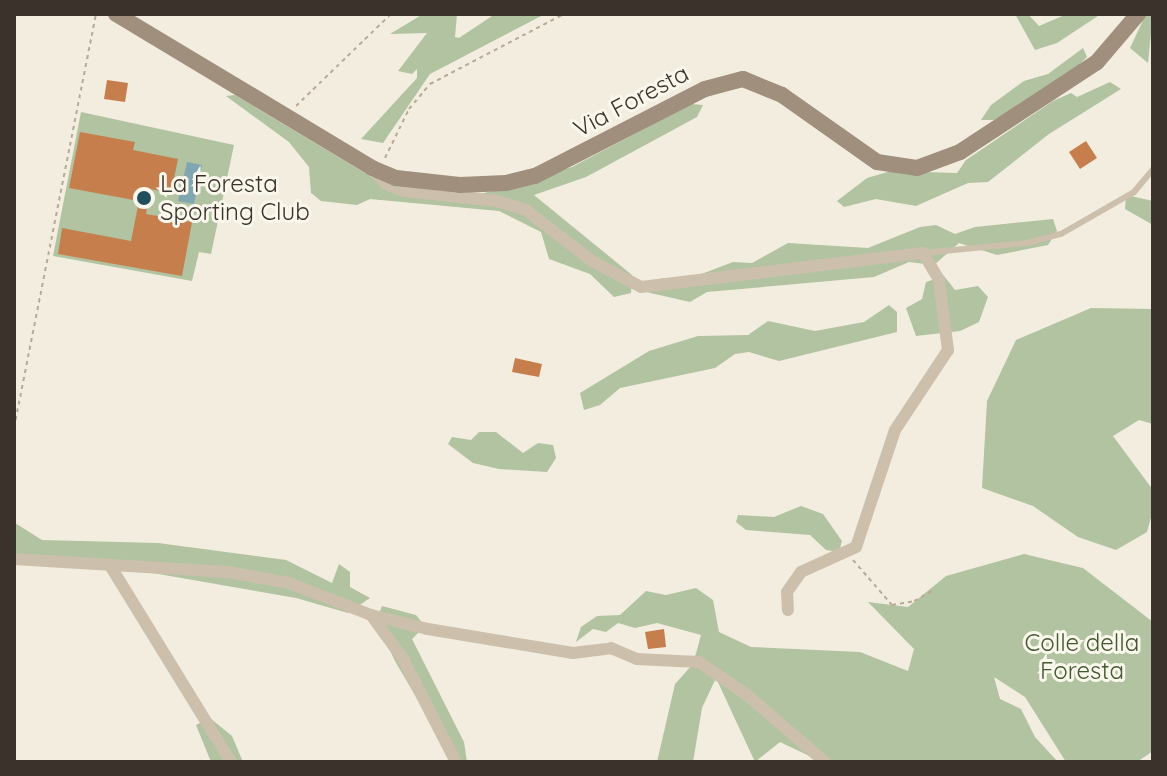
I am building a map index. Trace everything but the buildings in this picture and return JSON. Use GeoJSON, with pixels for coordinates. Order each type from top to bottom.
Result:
{"type":"FeatureCollection","features":[{"type":"Feature","properties":{"kind":"main road","name":"Via Foresta"},"geometry":{"type":"LineString","coordinates":[[116,14],[372,168],[418,182],[506,183],[568,162],[705,89],[743,79],[782,95],[877,162],[917,168],[960,152],[1097,62],[1138,14]]}},
{"type":"Feature","properties":{"kind":"street"},"geometry":{"type":"LineString","coordinates":[[372,168],[386,184],[404,191],[497,201],[526,210],[592,261],[641,287],[923,253],[939,280],[948,350],[895,430],[862,535],[851,551],[801,572],[787,592],[788,610]]}},
{"type":"Feature","properties":{"kind":"street"},"geometry":{"type":"LineString","coordinates":[[14,559],[228,572],[289,583],[371,615],[509,644],[573,653],[611,648],[637,659],[699,662],[747,695],[825,762]]}},
{"type":"Feature","properties":{"kind":"street"},"geometry":{"type":"LineString","coordinates":[[111,567],[231,762]]}},
{"type":"Feature","properties":{"kind":"street"},"geometry":{"type":"LineString","coordinates":[[371,615],[402,657],[456,762]]}},
{"type":"Feature","properties":{"kind":"lane"},"geometry":{"type":"LineString","coordinates":[[923,253],[1027,243],[1061,234],[1134,192],[1153,169]]}},
{"type":"Feature","properties":{"kind":"path"},"geometry":{"type":"LineString","coordinates":[[14,428],[96,14]]}},
{"type":"Feature","properties":{"kind":"path"},"geometry":{"type":"LineString","coordinates":[[286,114],[391,14]]}},
{"type":"Feature","properties":{"kind":"path"},"geometry":{"type":"LineString","coordinates":[[372,168],[384,159],[409,109],[430,84],[564,14]]}},
{"type":"Feature","properties":{"kind":"path"},"geometry":{"type":"LineString","coordinates":[[851,551],[855,566],[892,605],[914,601],[934,590]]}},
{"type":"Feature","properties":{"kind":"green space"},"geometry":{"type":"Polygon","coordinates":[[[423,14],[457,14],[455,37],[459,38],[495,14],[545,14],[430,74],[383,143],[361,139],[417,78],[417,69],[412,74],[398,71],[427,33],[390,34],[423,14]]]}},
{"type":"Feature","properties":{"kind":"green space"},"geometry":{"type":"Polygon","coordinates":[[[1015,14],[1028,14],[1039,26],[1067,14],[1101,14],[1057,43],[1035,50],[1015,14]]]}},
{"type":"Feature","properties":{"kind":"green space"},"geometry":{"type":"Polygon","coordinates":[[[1146,14],[1153,14],[1148,63],[1130,48],[1146,14]]]}},
{"type":"Feature","properties":{"kind":"green space"},"geometry":{"type":"Polygon","coordinates":[[[1083,48],[1087,57],[1065,79],[994,120],[981,120],[991,105],[1024,81],[1048,74],[1083,48]]]}},
{"type":"Feature","properties":{"kind":"green space"},"geometry":{"type":"Polygon","coordinates":[[[1110,82],[1121,89],[1049,134],[988,182],[968,183],[916,206],[876,199],[844,207],[837,201],[867,178],[891,171],[957,173],[966,160],[1053,101],[1071,93],[1077,97],[1110,82]]]}},
{"type":"Feature","properties":{"kind":"green space"},"geometry":{"type":"Polygon","coordinates":[[[235,95],[380,182],[481,194],[572,167],[691,104],[703,105],[697,117],[586,177],[534,195],[632,275],[631,293],[614,297],[590,274],[549,259],[541,232],[499,211],[370,199],[357,205],[321,201],[311,193],[309,167],[289,142],[226,96],[235,95]]]}},
{"type":"Feature","properties":{"kind":"green space","name":"La Foresta Sporting Club"},"geometry":{"type":"Polygon","coordinates":[[[81,112],[234,145],[211,254],[199,252],[192,281],[53,256],[81,112]]]}},
{"type":"Feature","properties":{"kind":"green space"},"geometry":{"type":"Polygon","coordinates":[[[1126,195],[1153,201],[1153,225],[1125,209],[1126,195]]]}},
{"type":"Feature","properties":{"kind":"green space"},"geometry":{"type":"Polygon","coordinates":[[[1053,219],[1057,231],[1048,245],[997,255],[959,243],[934,265],[909,262],[874,277],[707,292],[690,302],[646,292],[647,284],[663,278],[691,278],[733,262],[752,263],[788,243],[868,248],[920,227],[936,225],[955,234],[975,227],[1053,219]]]}},
{"type":"Feature","properties":{"kind":"green space"},"geometry":{"type":"Polygon","coordinates":[[[944,276],[955,290],[978,286],[988,297],[979,322],[960,331],[916,336],[906,308],[922,299],[926,282],[944,276]]]}},
{"type":"Feature","properties":{"kind":"green space"},"geometry":{"type":"Polygon","coordinates":[[[889,305],[897,312],[897,332],[779,361],[749,352],[735,354],[715,368],[620,388],[600,405],[584,410],[580,393],[649,351],[698,336],[748,335],[768,321],[815,331],[864,322],[889,305]]]}},
{"type":"Feature","properties":{"kind":"green space"},"geometry":{"type":"Polygon","coordinates":[[[1091,308],[1153,309],[1153,424],[1139,420],[1113,436],[1153,490],[1153,510],[1147,532],[1116,550],[1078,537],[1033,506],[982,488],[987,401],[1016,340],[1091,308]]]}},
{"type":"Feature","properties":{"kind":"green space"},"geometry":{"type":"Polygon","coordinates":[[[479,432],[496,432],[523,453],[538,443],[553,445],[556,458],[547,472],[499,469],[473,463],[448,444],[452,437],[471,440],[479,432]]]}},
{"type":"Feature","properties":{"kind":"green space"},"geometry":{"type":"Polygon","coordinates":[[[801,506],[823,514],[842,541],[839,552],[826,550],[810,535],[746,530],[736,522],[738,515],[774,517],[801,506]]]}},
{"type":"Feature","properties":{"kind":"green space"},"geometry":{"type":"Polygon","coordinates":[[[15,523],[42,540],[158,543],[286,560],[332,583],[339,564],[350,572],[350,587],[370,598],[348,613],[296,598],[124,568],[14,562],[15,523]]]}},
{"type":"Feature","properties":{"kind":"green space","name":"Colle della Foresta"},"geometry":{"type":"Polygon","coordinates":[[[1024,554],[1083,568],[1153,622],[1153,751],[1137,762],[1066,762],[1025,697],[994,677],[1000,699],[1021,709],[1035,737],[1058,762],[822,762],[780,742],[755,762],[716,678],[702,708],[693,762],[657,762],[675,684],[693,664],[701,635],[657,623],[635,628],[618,623],[606,632],[593,629],[576,642],[581,627],[597,616],[620,615],[646,591],[666,595],[696,588],[713,600],[719,632],[751,647],[860,652],[908,671],[914,649],[868,602],[908,607],[946,576],[1024,554]]]}},
{"type":"Feature","properties":{"kind":"green space"},"geometry":{"type":"Polygon","coordinates":[[[382,606],[416,615],[425,626],[412,639],[464,742],[467,762],[454,762],[395,661],[376,621],[382,606]]]}},
{"type":"Feature","properties":{"kind":"green space"},"geometry":{"type":"Polygon","coordinates":[[[210,718],[232,736],[243,762],[211,762],[196,725],[210,718]]]}},
{"type":"Feature","properties":{"kind":"water"},"geometry":{"type":"Polygon","coordinates":[[[187,162],[202,165],[194,204],[178,201],[187,162]]]}},
{"type":"Feature","properties":{"kind":"place","name":"La Foresta Sporting Club"},"geometry":{"type":"Point","coordinates":[144,198]}}]}
